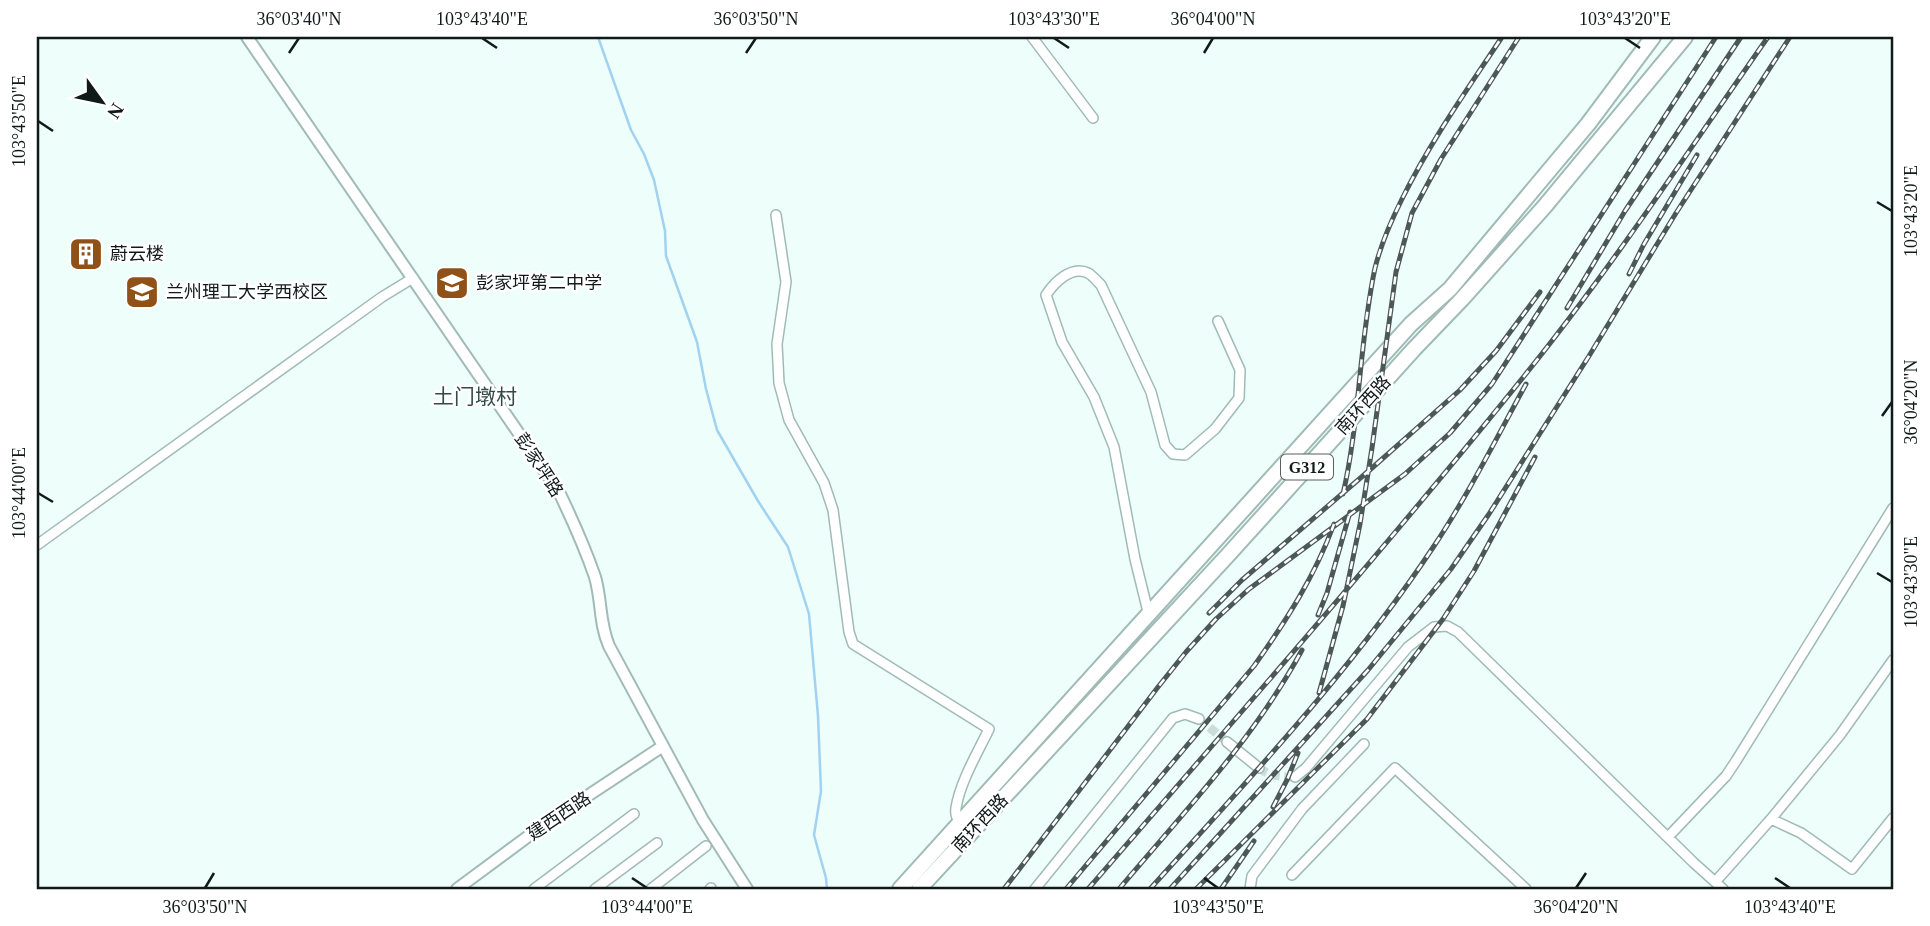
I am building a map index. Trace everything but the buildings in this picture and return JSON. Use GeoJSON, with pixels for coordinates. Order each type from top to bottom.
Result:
{"type":"FeatureCollection","features":[{"type":"Feature","properties":{"kind":"highway","name":"南环西路"},"geometry":{"type":"LineString","coordinates":[[900,889],[1411,324],[1450,289],[1588,124],[1653,37]]}},
{"type":"Feature","properties":{"kind":"highway","name":"南环西路"},"geometry":{"type":"LineString","coordinates":[[919,889],[1462,299],[1553,196],[1685,37]]}},
{"type":"Feature","properties":{"kind":"street","name":"彭家坪路"},"geometry":{"type":"LineString","coordinates":[[247,37],[559,492],[595,578],[603,632],[703,820],[747,889]]}},
{"type":"Feature","properties":{"kind":"street"},"geometry":{"type":"LineString","coordinates":[[1032,37],[1093,118]]}},
{"type":"Feature","properties":{"kind":"street"},"geometry":{"type":"LineString","coordinates":[[776,215],[786,282],[777,344],[779,383],[789,420],[824,483],[833,510],[849,632],[853,644],[989,729],[956,807],[956,817],[960,824]]}},
{"type":"Feature","properties":{"kind":"street"},"geometry":{"type":"LineString","coordinates":[[1149,616],[1135,559],[1114,447],[1094,397],[1062,342],[1046,295],[1062,277],[1079,272],[1089,273],[1101,285],[1151,392],[1165,445],[1173,454],[1185,455],[1215,429],[1239,398],[1240,370],[1218,321]]}},
{"type":"Feature","properties":{"kind":"street"},"geometry":{"type":"LineString","coordinates":[[37,544],[412,278]]}},
{"type":"Feature","properties":{"kind":"street"},"geometry":{"type":"LineString","coordinates":[[1668,837],[1726,776],[1893,508]]}},
{"type":"Feature","properties":{"kind":"street"},"geometry":{"type":"LineString","coordinates":[[1295,777],[1306,768],[1408,647],[1434,627],[1447,626],[1458,632],[1723,889]]}},
{"type":"Feature","properties":{"kind":"street"},"geometry":{"type":"LineString","coordinates":[[1716,881],[1840,735],[1893,660]]}},
{"type":"Feature","properties":{"kind":"street"},"geometry":{"type":"LineString","coordinates":[[1035,889],[1172,718],[1185,714],[1199,719]]}},
{"type":"Feature","properties":{"kind":"street"},"geometry":{"type":"LineString","coordinates":[[1227,742],[1259,768]]}},
{"type":"Feature","properties":{"kind":"street"},"geometry":{"type":"LineString","coordinates":[[1250,889],[1252,876],[1302,809],[1364,744]]}},
{"type":"Feature","properties":{"kind":"street","name":"建西西路"},"geometry":{"type":"LineString","coordinates":[[457,889],[472,885],[542,826],[663,746]]}},
{"type":"Feature","properties":{"kind":"street"},"geometry":{"type":"LineString","coordinates":[[1292,876],[1395,768],[1526,889]]}},
{"type":"Feature","properties":{"kind":"street"},"geometry":{"type":"LineString","coordinates":[[534,889],[634,814]]}},
{"type":"Feature","properties":{"kind":"street"},"geometry":{"type":"LineString","coordinates":[[1771,819],[1801,833],[1852,869],[1893,818]]}},
{"type":"Feature","properties":{"kind":"street"},"geometry":{"type":"LineString","coordinates":[[595,889],[657,843]]}},
{"type":"Feature","properties":{"kind":"street"},"geometry":{"type":"LineString","coordinates":[[651,889],[706,846]]}},
{"type":"Feature","properties":{"kind":"waterway"},"geometry":{"type":"LineString","coordinates":[[598,37],[631,130],[654,180],[665,231],[666,256],[697,342],[717,430],[788,547],[809,614],[821,791],[814,835],[827,889]]}},
{"type":"Feature","properties":{"kind":"tunnel"},"geometry":{"type":"LineString","coordinates":[[1199,719],[1227,742]]}},
{"type":"Feature","properties":{"kind":"tunnel"},"geometry":{"type":"LineString","coordinates":[[1259,768],[1276,776],[1295,777]]}},
{"type":"Feature","properties":{"kind":"railway"},"geometry":{"type":"LineString","coordinates":[[1343,494],[1353,438],[1370,296],[1380,250],[1398,207],[1425,157],[1502,37]]}},
{"type":"Feature","properties":{"kind":"railway"},"geometry":{"type":"LineString","coordinates":[[1319,693],[1343,606],[1360,524],[1396,272],[1412,213],[1441,159],[1519,37]]}},
{"type":"Feature","properties":{"kind":"railway"},"geometry":{"type":"LineString","coordinates":[[1004,889],[1158,687],[1216,619],[1249,589],[1405,474],[1450,433],[1492,384],[1716,37]]}},
{"type":"Feature","properties":{"kind":"railway"},"geometry":{"type":"LineString","coordinates":[[1567,308],[1625,211],[1741,37]]}},
{"type":"Feature","properties":{"kind":"railway"},"geometry":{"type":"LineString","coordinates":[[1088,889],[1364,570],[1525,375],[1619,250],[1768,37]]}},
{"type":"Feature","properties":{"kind":"railway"},"geometry":{"type":"LineString","coordinates":[[1170,889],[1368,670],[1451,569],[1489,514],[1676,213],[1790,37]]}},
{"type":"Feature","properties":{"kind":"railway"},"geometry":{"type":"LineString","coordinates":[[1629,274],[1697,155]]}},
{"type":"Feature","properties":{"kind":"railway"},"geometry":{"type":"LineString","coordinates":[[1209,613],[1242,580],[1460,390],[1496,351],[1540,292]]}},
{"type":"Feature","properties":{"kind":"railway"},"geometry":{"type":"LineString","coordinates":[[1150,889],[1298,723],[1402,592],[1459,507],[1526,384]]}},
{"type":"Feature","properties":{"kind":"railway"},"geometry":{"type":"LineString","coordinates":[[1196,889],[1367,719],[1443,619],[1474,571],[1535,457]]}},
{"type":"Feature","properties":{"kind":"railway"},"geometry":{"type":"LineString","coordinates":[[1318,615],[1350,512]]}},
{"type":"Feature","properties":{"kind":"railway"},"geometry":{"type":"LineString","coordinates":[[1066,889],[1254,666],[1299,598],[1334,524]]}},
{"type":"Feature","properties":{"kind":"railway"},"geometry":{"type":"LineString","coordinates":[[1119,889],[1240,745],[1283,683],[1302,650]]}},
{"type":"Feature","properties":{"kind":"railway"},"geometry":{"type":"LineString","coordinates":[[1273,807],[1298,753]]}},
{"type":"Feature","properties":{"kind":"railway"},"geometry":{"type":"LineString","coordinates":[[1221,889],[1254,841]]}},
{"type":"Feature","properties":{"kind":"place","name":"蔚云楼"},"geometry":{"type":"Point","coordinates":[86,254]}},
{"type":"Feature","properties":{"kind":"place","name":"彭家坪第二中学"},"geometry":{"type":"Point","coordinates":[452,283]}},
{"type":"Feature","properties":{"kind":"place","name":"兰州理工大学西校区"},"geometry":{"type":"Point","coordinates":[142,292]}},
{"type":"Feature","properties":{"kind":"district","name":"土门墩村"},"geometry":{"type":"Point","coordinates":[475,397]}}]}
